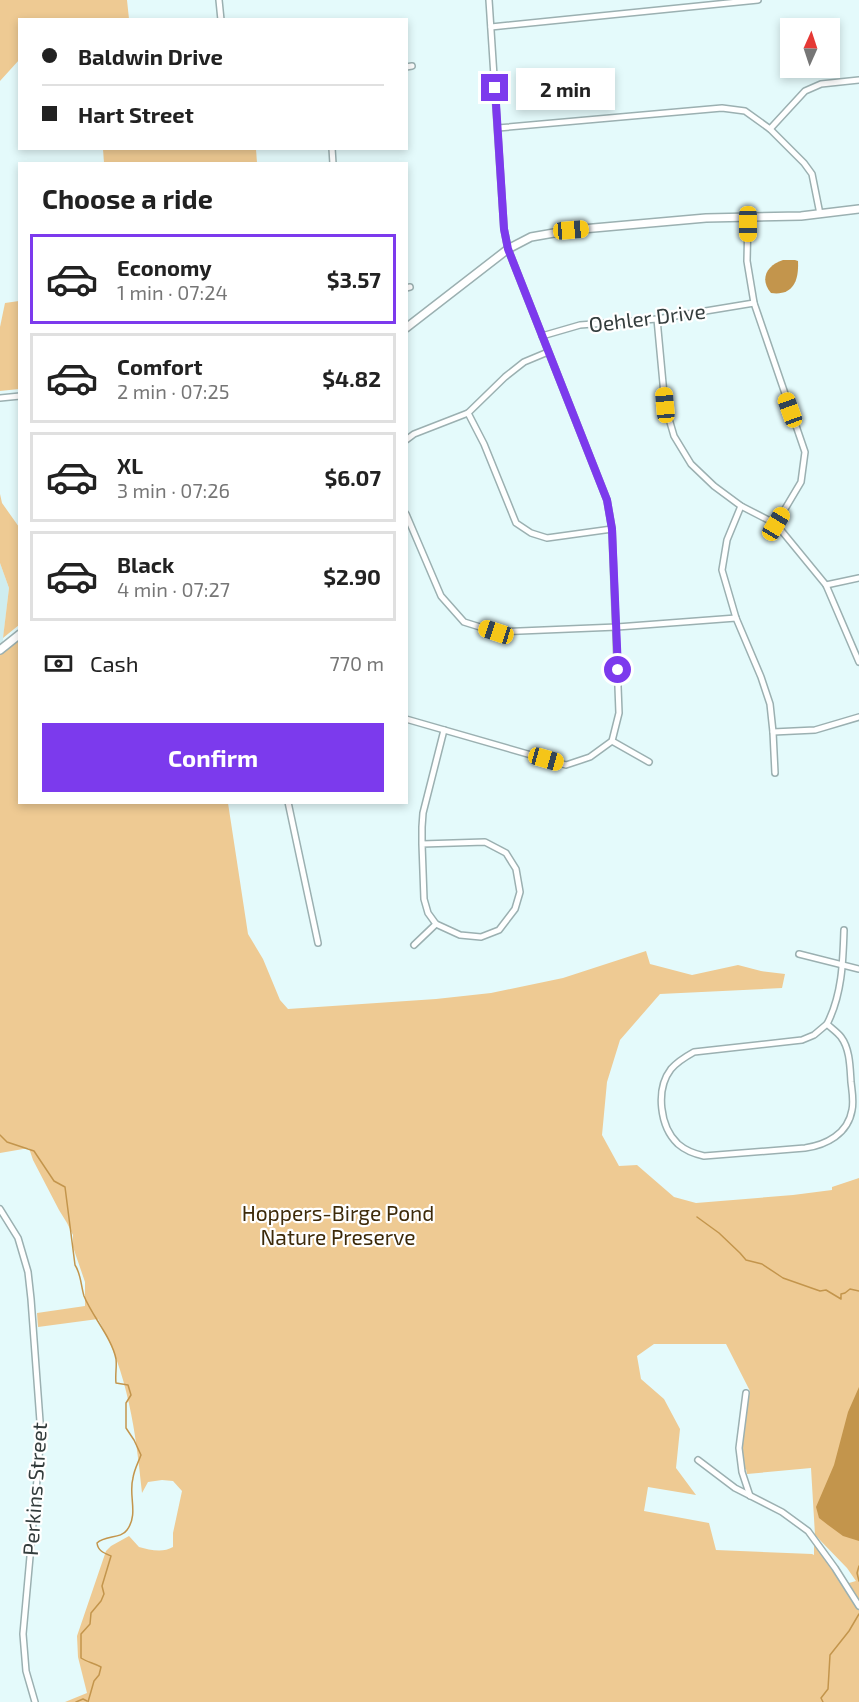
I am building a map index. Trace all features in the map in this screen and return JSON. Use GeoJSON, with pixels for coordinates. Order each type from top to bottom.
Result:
{"type":"FeatureCollection","features":[{"type":"Feature","properties":{"kind":"main road"},"geometry":{"type":"LineString","coordinates":[[408,326],[508,249],[531,237],[571,230],[706,218],[782,217],[859,209]]}},
{"type":"Feature","properties":{"kind":"main road"},"geometry":{"type":"LineString","coordinates":[[0,650],[18,636]]}},
{"type":"Feature","properties":{"kind":"street"},"geometry":{"type":"LineString","coordinates":[[219,0],[221,18]]}},
{"type":"Feature","properties":{"kind":"street"},"geometry":{"type":"LineString","coordinates":[[408,720],[566,765],[590,758],[612,741],[619,712],[612,529],[607,500],[508,249],[504,229],[489,0]]}},
{"type":"Feature","properties":{"kind":"street"},"geometry":{"type":"LineString","coordinates":[[491,27],[758,0]]}},
{"type":"Feature","properties":{"kind":"street"},"geometry":{"type":"LineString","coordinates":[[770,129],[805,91],[821,84],[859,80]]}},
{"type":"Feature","properties":{"kind":"street"},"geometry":{"type":"LineString","coordinates":[[498,128],[722,108],[745,111],[770,129],[804,163],[812,174],[820,214]]}},
{"type":"Feature","properties":{"kind":"street"},"geometry":{"type":"LineString","coordinates":[[748,216],[747,261],[754,303],[805,452],[801,482],[776,524]]}},
{"type":"Feature","properties":{"kind":"street","name":"Oehler Drive"},"geometry":{"type":"LineString","coordinates":[[542,336],[580,325],[657,319],[754,303]]}},
{"type":"Feature","properties":{"kind":"street"},"geometry":{"type":"LineString","coordinates":[[657,319],[665,405],[674,436],[691,464],[714,486],[741,506],[776,524],[826,585],[859,662]]}},
{"type":"Feature","properties":{"kind":"street"},"geometry":{"type":"LineString","coordinates":[[408,438],[468,413],[505,376],[524,362],[548,352]]}},
{"type":"Feature","properties":{"kind":"street"},"geometry":{"type":"LineString","coordinates":[[0,398],[18,396]]}},
{"type":"Feature","properties":{"kind":"street"},"geometry":{"type":"LineString","coordinates":[[468,413],[484,444],[516,523],[531,533],[547,538],[612,529]]}},
{"type":"Feature","properties":{"kind":"street"},"geometry":{"type":"LineString","coordinates":[[741,506],[727,540],[722,570],[736,618],[770,704],[775,773]]}},
{"type":"Feature","properties":{"kind":"street"},"geometry":{"type":"LineString","coordinates":[[408,519],[441,596],[464,622],[496,632],[617,627],[736,618]]}},
{"type":"Feature","properties":{"kind":"street"},"geometry":{"type":"LineString","coordinates":[[826,585],[859,578]]}},
{"type":"Feature","properties":{"kind":"street"},"geometry":{"type":"LineString","coordinates":[[773,732],[815,730],[859,717]]}},
{"type":"Feature","properties":{"kind":"street"},"geometry":{"type":"LineString","coordinates":[[422,844],[485,842],[506,853],[516,869],[520,892],[515,909],[499,930],[481,937],[460,935],[436,924],[424,899],[422,844],[423,813],[444,730]]}},
{"type":"Feature","properties":{"kind":"street"},"geometry":{"type":"LineString","coordinates":[[612,741],[649,762]]}},
{"type":"Feature","properties":{"kind":"street"},"geometry":{"type":"LineString","coordinates":[[288,804],[318,943]]}},
{"type":"Feature","properties":{"kind":"street"},"geometry":{"type":"LineString","coordinates":[[414,945],[436,924]]}},
{"type":"Feature","properties":{"kind":"street"},"geometry":{"type":"LineString","coordinates":[[827,1024],[841,1037],[847,1050],[850,1061],[852,1099],[852,1111],[848,1121],[832,1139],[819,1146],[805,1148],[704,1156],[692,1153],[680,1146],[673,1138],[666,1127],[662,1092],[670,1071],[680,1060],[694,1052],[802,1040],[814,1035],[827,1024],[840,984],[844,930]]}},
{"type":"Feature","properties":{"kind":"street"},"geometry":{"type":"LineString","coordinates":[[800,954],[859,969]]}},
{"type":"Feature","properties":{"kind":"street","name":"Perkins Street"},"geometry":{"type":"LineString","coordinates":[[0,1209],[18,1238],[28,1272],[32,1310],[41,1435],[23,1634],[26,1671],[36,1702]]}},
{"type":"Feature","properties":{"kind":"street"},"geometry":{"type":"LineString","coordinates":[[746,1393],[739,1448],[742,1472],[750,1496]]}},
{"type":"Feature","properties":{"kind":"street"},"geometry":{"type":"LineString","coordinates":[[698,1460],[735,1488],[782,1512],[808,1531],[859,1606]]}},
{"type":"Feature","properties":{"kind":"shaded area"},"geometry":{"type":"Polygon","coordinates":[[[783,260],[798,261],[796,281],[785,292],[771,293],[767,288],[766,273],[773,265],[783,260]]]}},
{"type":"Feature","properties":{"kind":"shaded area"},"geometry":{"type":"Polygon","coordinates":[[[0,563],[9,588],[0,650],[0,563]]]}},
{"type":"Feature","properties":{"kind":"shaded area"},"geometry":{"type":"Polygon","coordinates":[[[859,1387],[859,1541],[843,1536],[819,1518],[816,1507],[834,1465],[848,1412],[859,1387]]]}},
{"type":"Feature","properties":{"kind":"green space"},"geometry":{"type":"Polygon","coordinates":[[[0,0],[127,0],[129,18],[18,18],[18,61],[0,81],[0,0]]]}},
{"type":"Feature","properties":{"kind":"green space"},"geometry":{"type":"Polygon","coordinates":[[[103,150],[256,150],[257,162],[104,162],[103,150]]]}},
{"type":"Feature","properties":{"kind":"green space"},"geometry":{"type":"Polygon","coordinates":[[[18,301],[18,389],[0,391],[0,327],[5,303],[18,301]]]}},
{"type":"Feature","properties":{"kind":"green space"},"geometry":{"type":"Polygon","coordinates":[[[0,494],[2,503],[18,526],[18,626],[3,638],[9,588],[0,563],[0,494]]]}},
{"type":"Feature","properties":{"kind":"green space","name":"Hoppers-Birge Pond Nature Preserve"},"geometry":{"type":"Polygon","coordinates":[[[18,635],[18,804],[228,804],[248,934],[263,959],[280,1000],[288,1009],[491,993],[563,978],[646,951],[650,964],[692,975],[738,965],[785,974],[782,988],[660,994],[620,1040],[607,1082],[602,1135],[619,1166],[637,1165],[674,1197],[696,1203],[832,1190],[832,1187],[859,1178],[859,1702],[65,1702],[87,1693],[78,1657],[77,1636],[106,1551],[129,1536],[139,1547],[143,1548],[161,1550],[173,1547],[173,1533],[182,1491],[173,1481],[162,1480],[148,1482],[142,1493],[137,1448],[124,1382],[117,1360],[98,1319],[38,1327],[37,1313],[85,1306],[85,1282],[73,1247],[73,1235],[33,1160],[29,1148],[0,1153],[0,650],[18,635]],[[654,1344],[637,1356],[641,1379],[664,1399],[680,1429],[676,1468],[696,1495],[648,1487],[644,1511],[709,1523],[716,1550],[814,1555],[814,1542],[849,1583],[856,1581],[847,1568],[815,1535],[811,1468],[747,1474],[746,1469],[742,1470],[739,1454],[750,1391],[726,1344],[654,1344]]]}},
{"type":"Feature","properties":{"kind":"waterway"},"geometry":{"type":"LineString","coordinates":[[0,1135],[7,1142],[34,1151],[54,1181],[65,1187],[75,1265],[84,1296],[114,1351],[116,1383],[128,1385],[131,1395],[126,1403],[126,1428],[141,1455],[132,1484],[133,1511],[130,1524],[124,1533],[97,1543],[100,1550],[111,1556],[102,1586],[104,1594],[91,1613],[90,1624],[81,1634],[81,1658],[101,1667],[88,1702]]}},
{"type":"Feature","properties":{"kind":"waterway"},"geometry":{"type":"LineString","coordinates":[[697,1217],[719,1233],[746,1260],[762,1264],[783,1278],[820,1291],[826,1290],[841,1299],[841,1294],[850,1289],[859,1291]]}},
{"type":"Feature","properties":{"kind":"waterway"},"geometry":{"type":"LineString","coordinates":[[859,1566],[857,1573],[859,1581]]}},
{"type":"Feature","properties":{"kind":"waterway"},"geometry":{"type":"LineString","coordinates":[[823,1702],[821,1698],[828,1689],[830,1655],[859,1614]]}},
{"type":"Feature","properties":{"kind":"waterway"},"geometry":{"type":"LineString","coordinates":[[76,1702],[83,1699],[87,1701]]}},
{"type":"Feature","properties":{"kind":"route"},"geometry":{"type":"LineString","coordinates":[[495,88],[504,229],[508,249],[607,500],[612,529],[618,670]]}}]}
